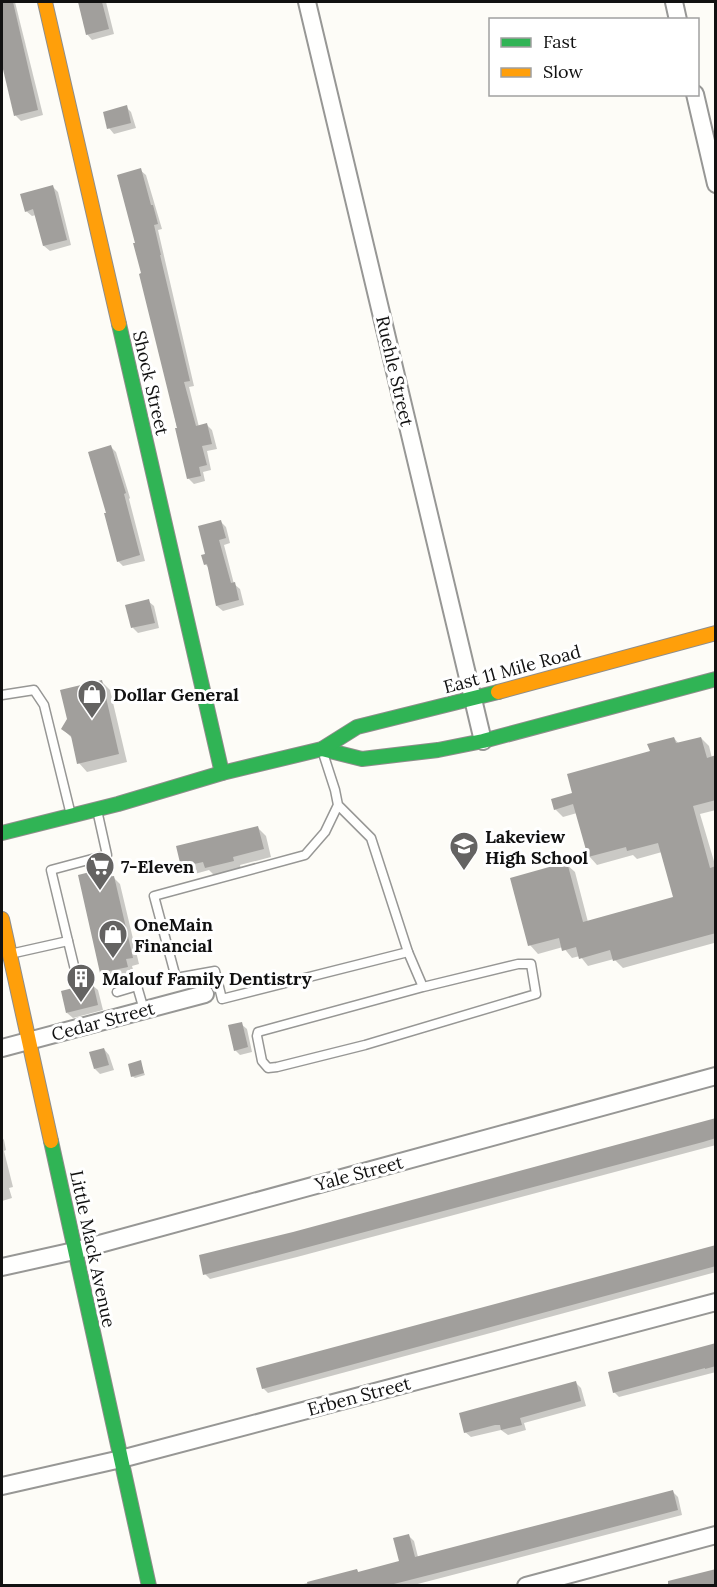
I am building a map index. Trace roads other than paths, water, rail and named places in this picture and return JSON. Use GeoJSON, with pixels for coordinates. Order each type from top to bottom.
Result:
{"type":"FeatureCollection","features":[{"type":"Feature","properties":{"kind":"main road","name":"Shock Street"},"geometry":{"type":"LineString","coordinates":[[45,2],[222,772]]}},
{"type":"Feature","properties":{"kind":"main road","name":"East 11 Mile Road"},"geometry":{"type":"LineString","coordinates":[[2,833],[97,809],[222,772],[322,749],[357,727],[472,699],[716,633]]}},
{"type":"Feature","properties":{"kind":"main road","name":"East 11 Mile Road"},"geometry":{"type":"LineString","coordinates":[[322,749],[363,759],[438,750],[483,741],[716,679]]}},
{"type":"Feature","properties":{"kind":"main road","name":"Little Mack Avenue"},"geometry":{"type":"LineString","coordinates":[[2,923],[7,961],[30,1042],[149,1586]]}},
{"type":"Feature","properties":{"kind":"street","name":"Ruehle Street"},"geometry":{"type":"LineString","coordinates":[[307,2],[483,741]]}},
{"type":"Feature","properties":{"kind":"street"},"geometry":{"type":"LineString","coordinates":[[674,2],[678,18]]}},
{"type":"Feature","properties":{"kind":"street"},"geometry":{"type":"LineString","coordinates":[[695,96],[716,184]]}},
{"type":"Feature","properties":{"kind":"street","name":"Cedar Street"},"geometry":{"type":"LineString","coordinates":[[2,1048],[213,992]]}},
{"type":"Feature","properties":{"kind":"street","name":"Yale Street"},"geometry":{"type":"LineString","coordinates":[[2,1267],[74,1251],[716,1076]]}},
{"type":"Feature","properties":{"kind":"street","name":"Erben Street"},"geometry":{"type":"LineString","coordinates":[[2,1486],[121,1459],[716,1302]]}},
{"type":"Feature","properties":{"kind":"street"},"geometry":{"type":"LineString","coordinates":[[526,1586],[716,1535]]}},
{"type":"Feature","properties":{"kind":"lane"},"geometry":{"type":"LineString","coordinates":[[2,695],[34,690],[44,705],[71,816]]}},
{"type":"Feature","properties":{"kind":"lane"},"geometry":{"type":"LineString","coordinates":[[322,749],[338,804],[371,838],[408,952],[423,987]]}},
{"type":"Feature","properties":{"kind":"lane"},"geometry":{"type":"LineString","coordinates":[[338,804],[325,832],[305,855],[154,896],[176,978],[215,971],[213,992],[222,999],[408,952]]}},
{"type":"Feature","properties":{"kind":"lane"},"geometry":{"type":"LineString","coordinates":[[77,978],[51,870],[107,855],[97,809]]}},
{"type":"Feature","properties":{"kind":"lane"},"geometry":{"type":"LineString","coordinates":[[7,961],[68,941]]}},
{"type":"Feature","properties":{"kind":"lane"},"geometry":{"type":"LineString","coordinates":[[519,964],[531,964],[536,994],[365,1045],[277,1067],[268,1068],[262,1061],[258,1032],[423,987],[519,964]]}},
{"type":"Feature","properties":{"kind":"lane"},"geometry":{"type":"LineString","coordinates":[[117,992],[137,986],[144,1010]]}},
{"type":"Feature","properties":{"kind":"place","name":"Dollar General"},"geometry":{"type":"Point","coordinates":[92,720]}},
{"type":"Feature","properties":{"kind":"place","name":"Lakeview High School"},"geometry":{"type":"Point","coordinates":[464,872]}},
{"type":"Feature","properties":{"kind":"place","name":"7-Eleven"},"geometry":{"type":"Point","coordinates":[100,892]}},
{"type":"Feature","properties":{"kind":"place","name":"OneMain Financial"},"geometry":{"type":"Point","coordinates":[113,960]}},
{"type":"Feature","properties":{"kind":"place","name":"Malouf Family Dentistry"},"geometry":{"type":"Point","coordinates":[81,1004]}}]}
